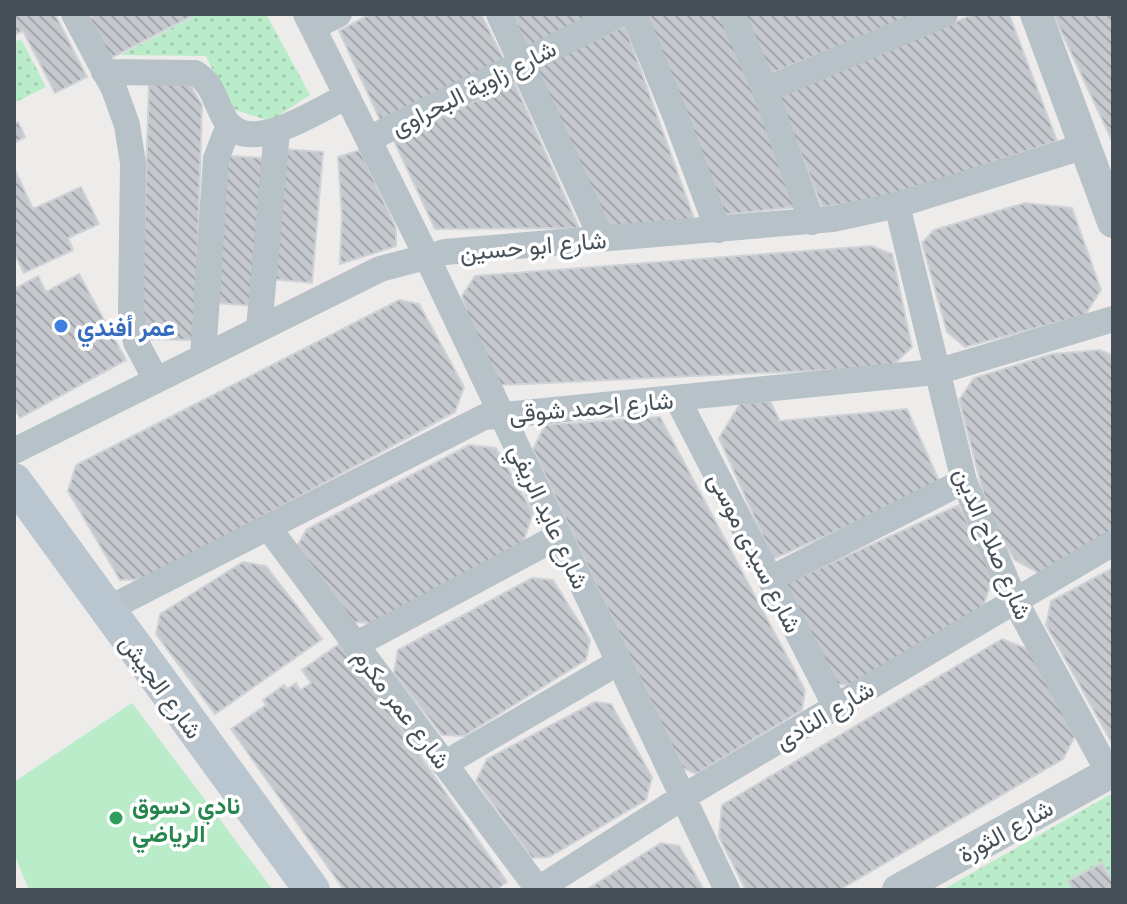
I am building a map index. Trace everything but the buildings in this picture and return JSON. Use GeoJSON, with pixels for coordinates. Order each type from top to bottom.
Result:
{"type":"FeatureCollection","features":[{"type":"Feature","properties":{"kind":"main road","name":"شارع الجيش"},"geometry":{"type":"LineString","coordinates":[[14,481],[312,890]]}},
{"type":"Feature","properties":{"kind":"street"},"geometry":{"type":"LineString","coordinates":[[74,14],[122,106],[131,144],[131,312],[136,342],[156,380]]}},
{"type":"Feature","properties":{"kind":"street"},"geometry":{"type":"LineString","coordinates":[[310,20],[339,14]]}},
{"type":"Feature","properties":{"kind":"street"},"geometry":{"type":"LineString","coordinates":[[499,14],[602,239]]}},
{"type":"Feature","properties":{"kind":"street","name":"شارع زاوية البحراوى"},"geometry":{"type":"LineString","coordinates":[[369,139],[620,14]]}},
{"type":"Feature","properties":{"kind":"street"},"geometry":{"type":"LineString","coordinates":[[634,14],[718,230]]}},
{"type":"Feature","properties":{"kind":"street"},"geometry":{"type":"LineString","coordinates":[[732,14],[765,90],[812,222]]}},
{"type":"Feature","properties":{"kind":"street"},"geometry":{"type":"LineString","coordinates":[[765,90],[945,14]]}},
{"type":"Feature","properties":{"kind":"street"},"geometry":{"type":"LineString","coordinates":[[1036,14],[1085,146],[1107,188],[1113,222]]}},
{"type":"Feature","properties":{"kind":"street","name":"شارع عايد الريفي"},"geometry":{"type":"LineString","coordinates":[[310,20],[426,255],[727,890]]}},
{"type":"Feature","properties":{"kind":"street"},"geometry":{"type":"LineString","coordinates":[[104,72],[195,73],[207,82],[229,125],[238,131],[258,134],[277,131],[347,96]]}},
{"type":"Feature","properties":{"kind":"street"},"geometry":{"type":"LineString","coordinates":[[203,357],[216,159],[229,125]]}},
{"type":"Feature","properties":{"kind":"street"},"geometry":{"type":"LineString","coordinates":[[259,329],[277,131]]}},
{"type":"Feature","properties":{"kind":"street","name":"شارع ابو حسين"},"geometry":{"type":"LineString","coordinates":[[14,451],[380,269],[426,255],[855,216],[1085,146]]}},
{"type":"Feature","properties":{"kind":"street","name":"شارع صلاح الدين"},"geometry":{"type":"LineString","coordinates":[[897,205],[964,481],[1015,601],[1111,772]]}},
{"type":"Feature","properties":{"kind":"street","name":"شارع احمد شوقى"},"geometry":{"type":"LineString","coordinates":[[106,610],[468,423],[501,413],[937,370],[1113,319]]}},
{"type":"Feature","properties":{"kind":"street","name":"شارع سيدى موسى"},"geometry":{"type":"LineString","coordinates":[[677,398],[836,707]]}},
{"type":"Feature","properties":{"kind":"street"},"geometry":{"type":"LineString","coordinates":[[770,579],[964,481]]}},
{"type":"Feature","properties":{"kind":"street","name":"شارع عمر مكرم"},"geometry":{"type":"LineString","coordinates":[[268,527],[538,890]]}},
{"type":"Feature","properties":{"kind":"street"},"geometry":{"type":"LineString","coordinates":[[355,645],[559,536]]}},
{"type":"Feature","properties":{"kind":"street","name":"شارع النادى"},"geometry":{"type":"LineString","coordinates":[[538,890],[683,797],[1113,543]]}},
{"type":"Feature","properties":{"kind":"street"},"geometry":{"type":"LineString","coordinates":[[444,764],[619,662]]}},
{"type":"Feature","properties":{"kind":"street","name":"شارع الثورة"},"geometry":{"type":"LineString","coordinates":[[898,890],[1111,772]]}},
{"type":"Feature","properties":{"kind":"green space"},"geometry":{"type":"Polygon","coordinates":[[[199,14],[266,14],[310,95],[270,121],[232,109],[206,56],[120,55],[199,14]]]}},
{"type":"Feature","properties":{"kind":"green space"},"geometry":{"type":"Polygon","coordinates":[[[21,39],[46,87],[14,103],[14,42],[21,39]]]}},
{"type":"Feature","properties":{"kind":"green space","name":"نادي دسوق الرياضي"},"geometry":{"type":"Polygon","coordinates":[[[132,703],[273,890],[29,890],[14,854],[14,782],[132,703]]]}},
{"type":"Feature","properties":{"kind":"green space"},"geometry":{"type":"Polygon","coordinates":[[[1113,793],[1113,890],[942,890],[1113,793]]]}},
{"type":"Feature","properties":{"kind":"place","name":"عمر أفندي"},"geometry":{"type":"Point","coordinates":[61,326]}},
{"type":"Feature","properties":{"kind":"place","name":"نادي دسوق الرياضي"},"geometry":{"type":"Point","coordinates":[116,818]}}]}
